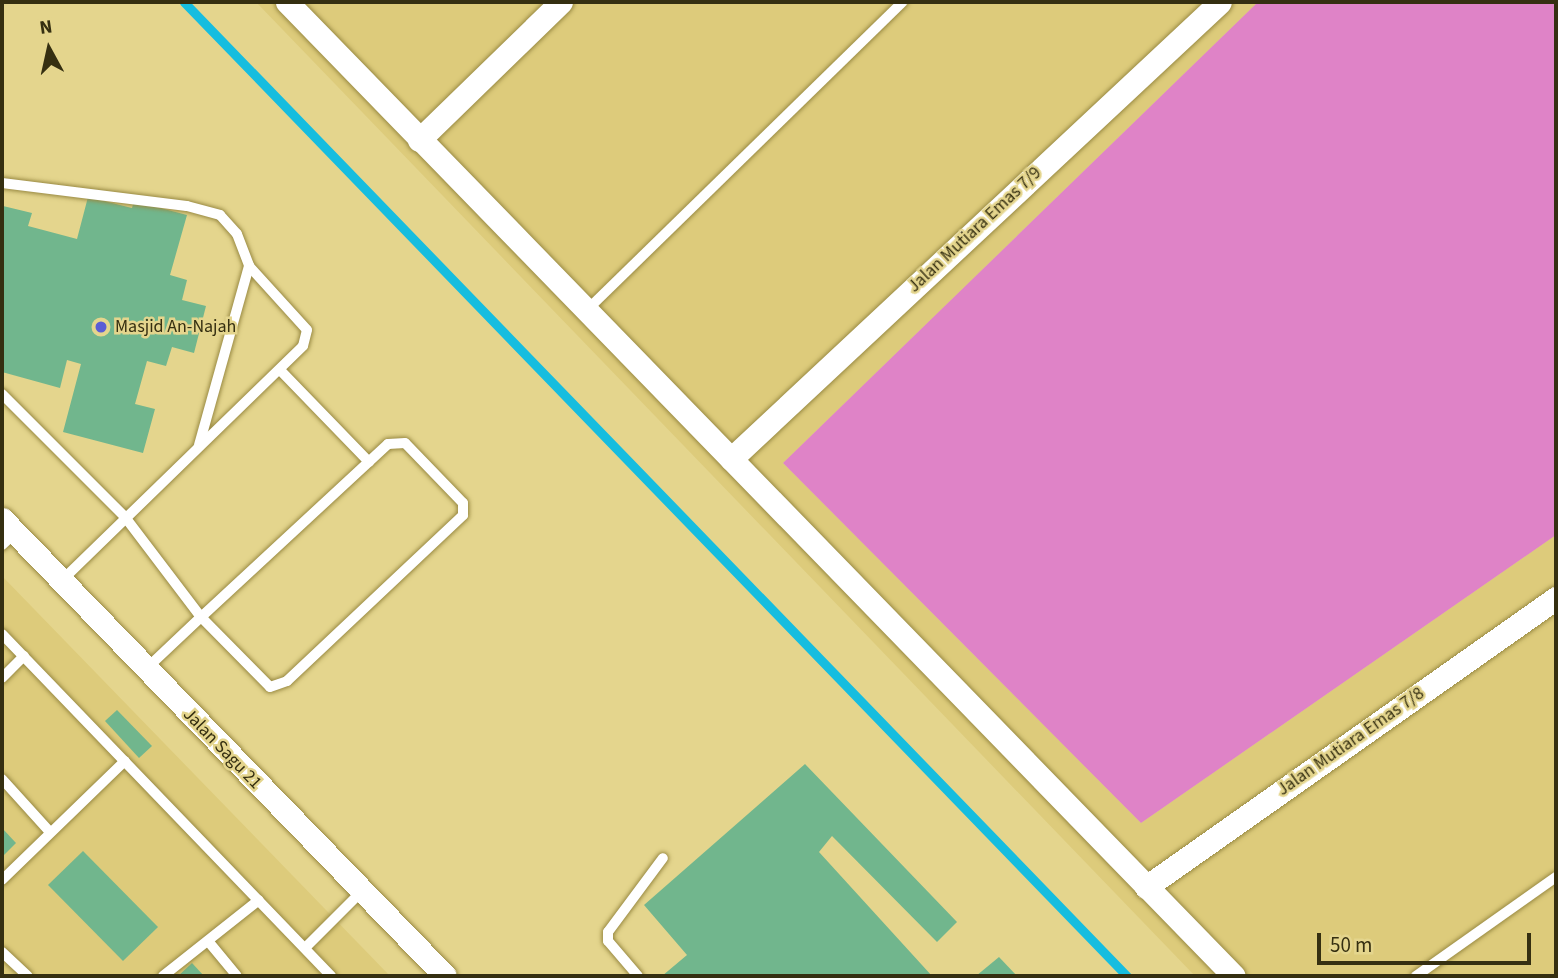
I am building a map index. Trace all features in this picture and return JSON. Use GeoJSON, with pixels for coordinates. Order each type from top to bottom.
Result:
{"type":"FeatureCollection","features":[{"type":"Feature","properties":{"kind":"street"},"geometry":{"type":"LineString","coordinates":[[286,2],[584,312],[731,459],[1234,976]]}},
{"type":"Feature","properties":{"kind":"street"},"geometry":{"type":"LineString","coordinates":[[419,140],[561,2]]}},
{"type":"Feature","properties":{"kind":"street","name":"Jalan Mutiara Emas 7/9"},"geometry":{"type":"LineString","coordinates":[[731,459],[1220,2]]}},
{"type":"Feature","properties":{"kind":"street","name":"Jalan Sagu 21"},"geometry":{"type":"LineString","coordinates":[[6,532],[61,581],[445,976]]}},
{"type":"Feature","properties":{"kind":"street","name":"Jalan Mutiara Emas 7/8"},"geometry":{"type":"LineString","coordinates":[[1146,887],[1556,598]]}},
{"type":"Feature","properties":{"kind":"lane"},"geometry":{"type":"LineString","coordinates":[[584,312],[903,2]]}},
{"type":"Feature","properties":{"kind":"lane"},"geometry":{"type":"LineString","coordinates":[[2,183],[212,212],[237,234],[249,266],[307,330],[303,346],[280,370],[199,445],[61,581]]}},
{"type":"Feature","properties":{"kind":"lane"},"geometry":{"type":"LineString","coordinates":[[199,445],[249,266]]}},
{"type":"Feature","properties":{"kind":"lane"},"geometry":{"type":"LineString","coordinates":[[280,370],[369,462]]}},
{"type":"Feature","properties":{"kind":"lane"},"geometry":{"type":"LineString","coordinates":[[2,394],[125,517],[201,617],[263,684],[280,686],[464,512],[463,503],[405,443],[388,444],[201,617],[145,670]]}},
{"type":"Feature","properties":{"kind":"lane"},"geometry":{"type":"LineString","coordinates":[[2,634],[331,976]]}},
{"type":"Feature","properties":{"kind":"lane"},"geometry":{"type":"LineString","coordinates":[[2,678],[23,656]]}},
{"type":"Feature","properties":{"kind":"lane"},"geometry":{"type":"LineString","coordinates":[[2,880],[49,831],[125,761]]}},
{"type":"Feature","properties":{"kind":"lane"},"geometry":{"type":"LineString","coordinates":[[2,779],[49,831]]}},
{"type":"Feature","properties":{"kind":"lane"},"geometry":{"type":"LineString","coordinates":[[638,976],[608,941],[608,932],[663,858]]}},
{"type":"Feature","properties":{"kind":"lane"},"geometry":{"type":"LineString","coordinates":[[1416,976],[1556,877]]}},
{"type":"Feature","properties":{"kind":"lane"},"geometry":{"type":"LineString","coordinates":[[305,948],[362,891]]}},
{"type":"Feature","properties":{"kind":"lane"},"geometry":{"type":"LineString","coordinates":[[163,976],[259,900]]}},
{"type":"Feature","properties":{"kind":"lane"},"geometry":{"type":"LineString","coordinates":[[208,941],[237,976]]}},
{"type":"Feature","properties":{"kind":"lane"},"geometry":{"type":"LineString","coordinates":[[2,952],[28,976]]}},
{"type":"Feature","properties":{"kind":"shaded area"},"geometry":{"type":"Polygon","coordinates":[[[256,2],[1258,2],[783,463],[1141,823],[1556,535],[1556,976],[1195,976],[256,2]]]}},
{"type":"Feature","properties":{"kind":"shaded area"},"geometry":{"type":"Polygon","coordinates":[[[1258,2],[1556,2],[1556,535],[1141,823],[783,463],[1258,2]]]}},
{"type":"Feature","properties":{"kind":"shaded area"},"geometry":{"type":"Polygon","coordinates":[[[2,576],[390,976],[2,976],[2,576]]]}},
{"type":"Feature","properties":{"kind":"building","name":"Masjid An-Najah"},"geometry":{"type":"Polygon","coordinates":[[[88,197],[132,208],[134,201],[187,215],[170,275],[187,280],[182,300],[206,306],[194,353],[172,347],[166,366],[147,361],[135,404],[155,409],[143,453],[63,432],[81,364],[67,360],[60,388],[2,372],[3,206],[32,213],[28,226],[77,239],[88,197]]]}},
{"type":"Feature","properties":{"kind":"building"},"geometry":{"type":"Polygon","coordinates":[[[117,710],[152,746],[139,758],[105,721],[117,710]]]}},
{"type":"Feature","properties":{"kind":"building"},"geometry":{"type":"Polygon","coordinates":[[[805,764],[957,922],[937,942],[832,836],[819,852],[932,976],[662,976],[687,955],[644,905],[805,764]]]}},
{"type":"Feature","properties":{"kind":"building"},"geometry":{"type":"Polygon","coordinates":[[[2,828],[16,843],[2,857],[2,828]]]}},
{"type":"Feature","properties":{"kind":"building"},"geometry":{"type":"Polygon","coordinates":[[[83,851],[158,927],[123,961],[48,885],[83,851]]]}},
{"type":"Feature","properties":{"kind":"building"},"geometry":{"type":"Polygon","coordinates":[[[999,957],[1017,976],[976,976],[999,957]]]}},
{"type":"Feature","properties":{"kind":"building"},"geometry":{"type":"Polygon","coordinates":[[[192,963],[204,976],[178,976],[192,963]]]}},
{"type":"Feature","properties":{"kind":"waterway"},"geometry":{"type":"LineString","coordinates":[[184,2],[1127,976]]}},
{"type":"Feature","properties":{"kind":"place","name":"Masjid An-Najah"},"geometry":{"type":"Point","coordinates":[101,327]}}]}
